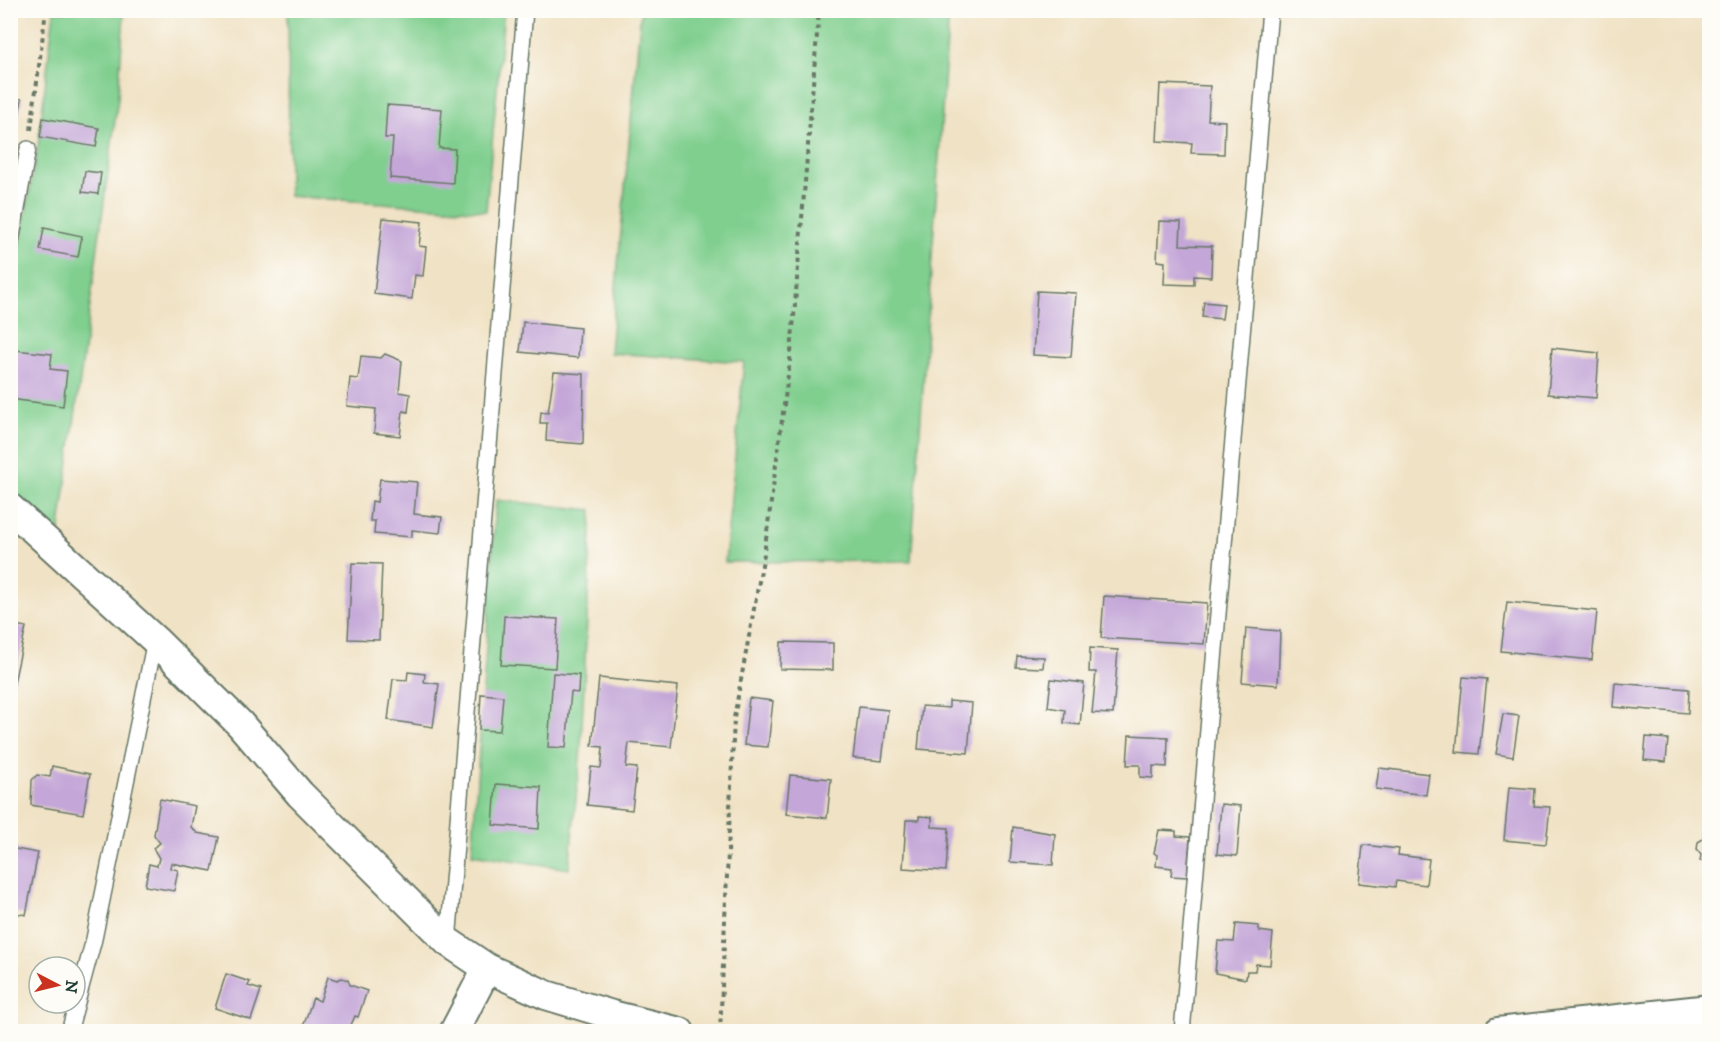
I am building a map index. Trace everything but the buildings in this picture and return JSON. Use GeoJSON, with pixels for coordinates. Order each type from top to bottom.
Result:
{"type":"FeatureCollection","features":[{"type":"Feature","properties":{"kind":"street"},"geometry":{"type":"LineString","coordinates":[[10,508],[155,640],[240,724],[315,809],[448,942],[487,969],[561,1001],[680,1032]]}},
{"type":"Feature","properties":{"kind":"street"},"geometry":{"type":"LineString","coordinates":[[454,1032],[487,969]]}},
{"type":"Feature","properties":{"kind":"street"},"geometry":{"type":"LineString","coordinates":[[1498,1032],[1643,1023],[1710,1009]]}},
{"type":"Feature","properties":{"kind":"lane"},"geometry":{"type":"LineString","coordinates":[[448,942],[525,10]]}},
{"type":"Feature","properties":{"kind":"lane"},"geometry":{"type":"LineString","coordinates":[[1182,1032],[1270,10]]}},
{"type":"Feature","properties":{"kind":"lane"},"geometry":{"type":"LineString","coordinates":[[10,247],[28,149]]}},
{"type":"Feature","properties":{"kind":"lane"},"geometry":{"type":"LineString","coordinates":[[69,1032],[96,928],[155,640]]}},
{"type":"Feature","properties":{"kind":"path"},"geometry":{"type":"LineString","coordinates":[[28,149],[46,10]]}},
{"type":"Feature","properties":{"kind":"path"},"geometry":{"type":"LineString","coordinates":[[720,1032],[734,718],[764,554],[791,353],[819,10]]}},
{"type":"Feature","properties":{"kind":"green space"},"geometry":{"type":"Polygon","coordinates":[[[95,10],[124,14],[118,98],[59,535],[11,492],[11,290],[37,154],[54,11],[95,10]]]}},
{"type":"Feature","properties":{"kind":"green space"},"geometry":{"type":"Polygon","coordinates":[[[641,10],[949,11],[911,561],[725,562],[744,362],[610,353],[641,10]]]}},
{"type":"Feature","properties":{"kind":"green space"},"geometry":{"type":"Polygon","coordinates":[[[288,11],[504,11],[486,211],[289,196],[288,11]]]}},
{"type":"Feature","properties":{"kind":"green space"},"geometry":{"type":"Polygon","coordinates":[[[496,500],[592,510],[581,748],[569,869],[472,854],[496,500]]]}}]}
